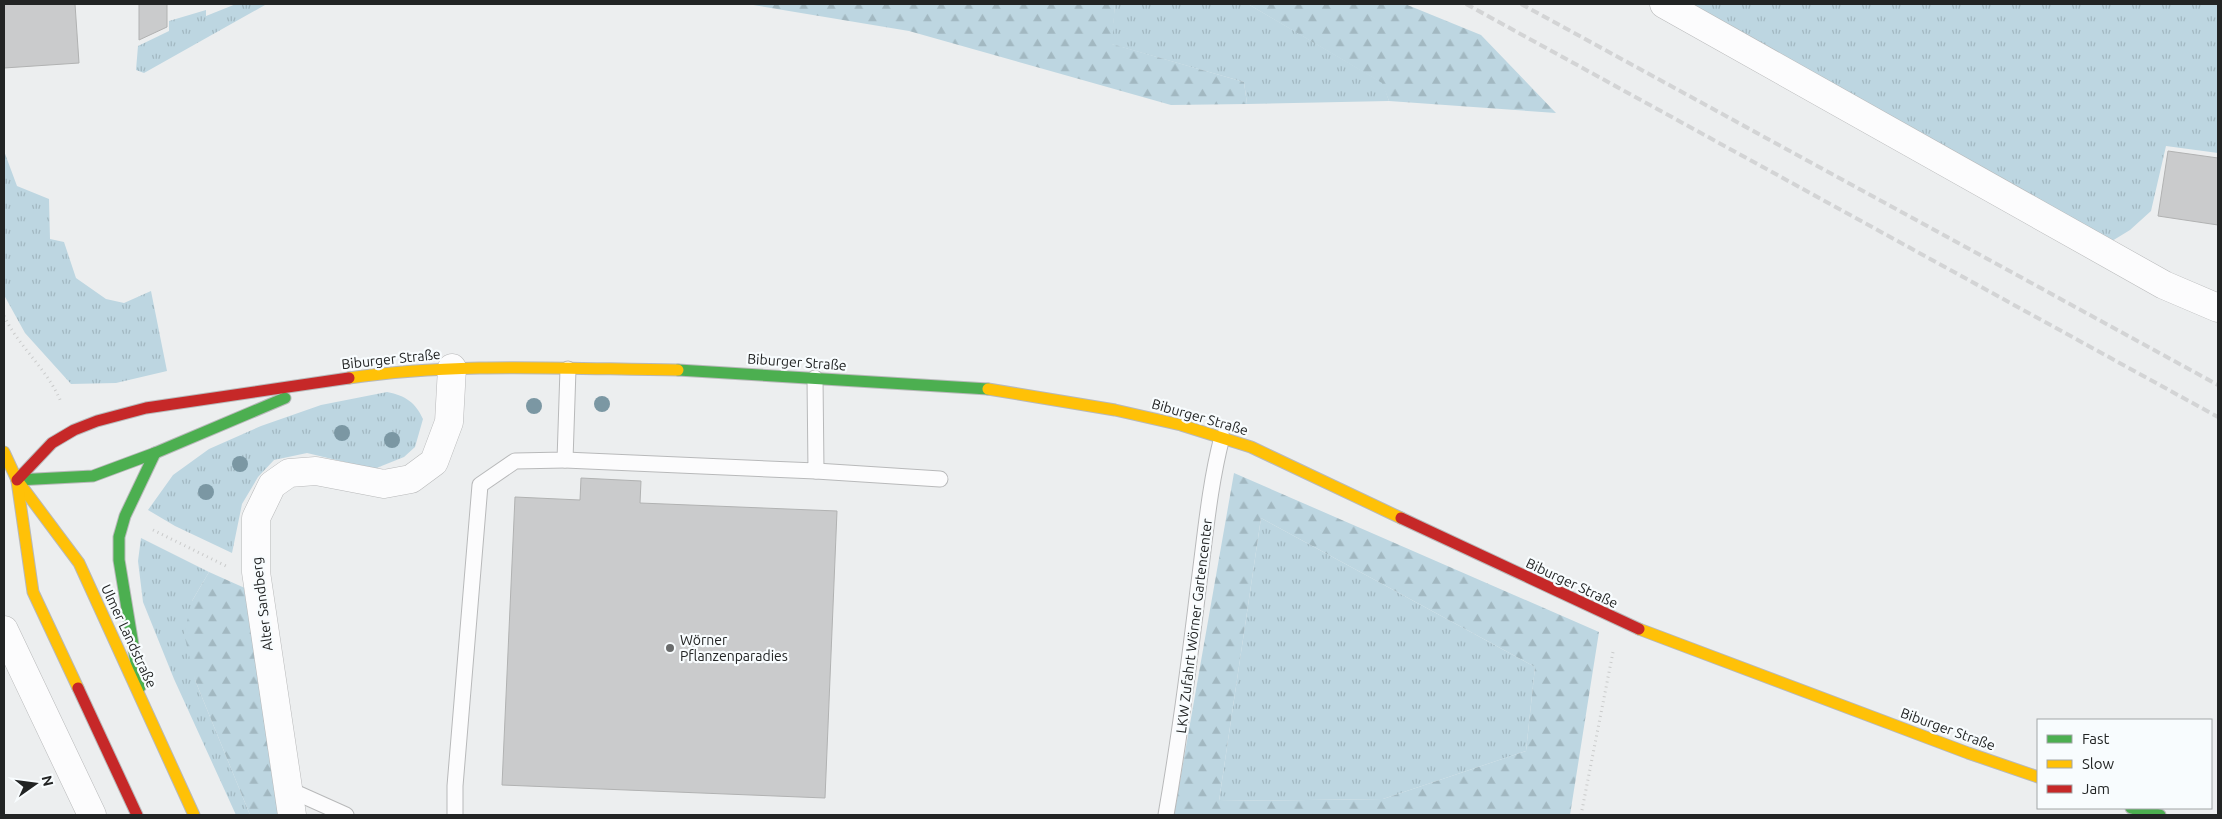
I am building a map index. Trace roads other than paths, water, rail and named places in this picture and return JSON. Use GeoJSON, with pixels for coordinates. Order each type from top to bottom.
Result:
{"type":"FeatureCollection","features":[{"type":"Feature","properties":{"kind":"street"},"geometry":{"type":"LineString","coordinates":[[1664,4],[2164,285],[2218,308]]}},
{"type":"Feature","properties":{"kind":"street","name":"Biburger Straße"},"geometry":{"type":"LineString","coordinates":[[17,480],[52,444],[73,430],[105,418],[146,408],[401,370],[452,368],[697,370],[992,390],[1115,410],[1222,437],[1251,447],[1622,623],[1968,753],[2037,777]]}},
{"type":"Feature","properties":{"kind":"street","name":"Alter Sandberg"},"geometry":{"type":"LineString","coordinates":[[292,815],[256,572],[256,518],[272,485],[289,473],[316,471],[384,484],[411,479],[434,462],[449,422],[452,368]]}},
{"type":"Feature","properties":{"kind":"street","name":"Biburger Straße"},"geometry":{"type":"LineString","coordinates":[[17,480],[93,476],[155,453],[322,382]]}},
{"type":"Feature","properties":{"kind":"street","name":"Ulmer Landstraße"},"geometry":{"type":"LineString","coordinates":[[4,452],[17,480],[76,558],[194,815]]}},
{"type":"Feature","properties":{"kind":"street"},"geometry":{"type":"LineString","coordinates":[[142,701],[119,560],[119,537],[125,516],[155,453]]}},
{"type":"Feature","properties":{"kind":"street","name":"Ulmer Landstraße"},"geometry":{"type":"LineString","coordinates":[[17,480],[33,592],[138,815]]}},
{"type":"Feature","properties":{"kind":"street"},"geometry":{"type":"LineString","coordinates":[[4,630],[92,815]]}},
{"type":"Feature","properties":{"kind":"street"},"geometry":{"type":"LineString","coordinates":[[2134,809],[2160,815]]}},
{"type":"Feature","properties":{"kind":"lane"},"geometry":{"type":"LineString","coordinates":[[565,460],[568,369]]}},
{"type":"Feature","properties":{"kind":"lane"},"geometry":{"type":"LineString","coordinates":[[815,378],[816,472]]}},
{"type":"Feature","properties":{"kind":"lane","name":"LKW Zufahrt Wörner Gartencenter"},"geometry":{"type":"LineString","coordinates":[[1166,815],[1176,757],[1209,509],[1222,437]]}},
{"type":"Feature","properties":{"kind":"lane"},"geometry":{"type":"LineString","coordinates":[[455,815],[455,786],[480,485],[515,461],[565,460],[940,479]]}},
{"type":"Feature","properties":{"kind":"lane"},"geometry":{"type":"LineString","coordinates":[[288,789],[346,815]]}},
{"type":"Feature","properties":{"kind":"railway"},"geometry":{"type":"LineString","coordinates":[[1466,4],[2218,417]]}},
{"type":"Feature","properties":{"kind":"railway"},"geometry":{"type":"LineString","coordinates":[[1521,4],[2218,385]]}},
{"type":"Feature","properties":{"kind":"place","name":"Wörner Pflanzenparadies"},"geometry":{"type":"Point","coordinates":[670,648]}}]}
